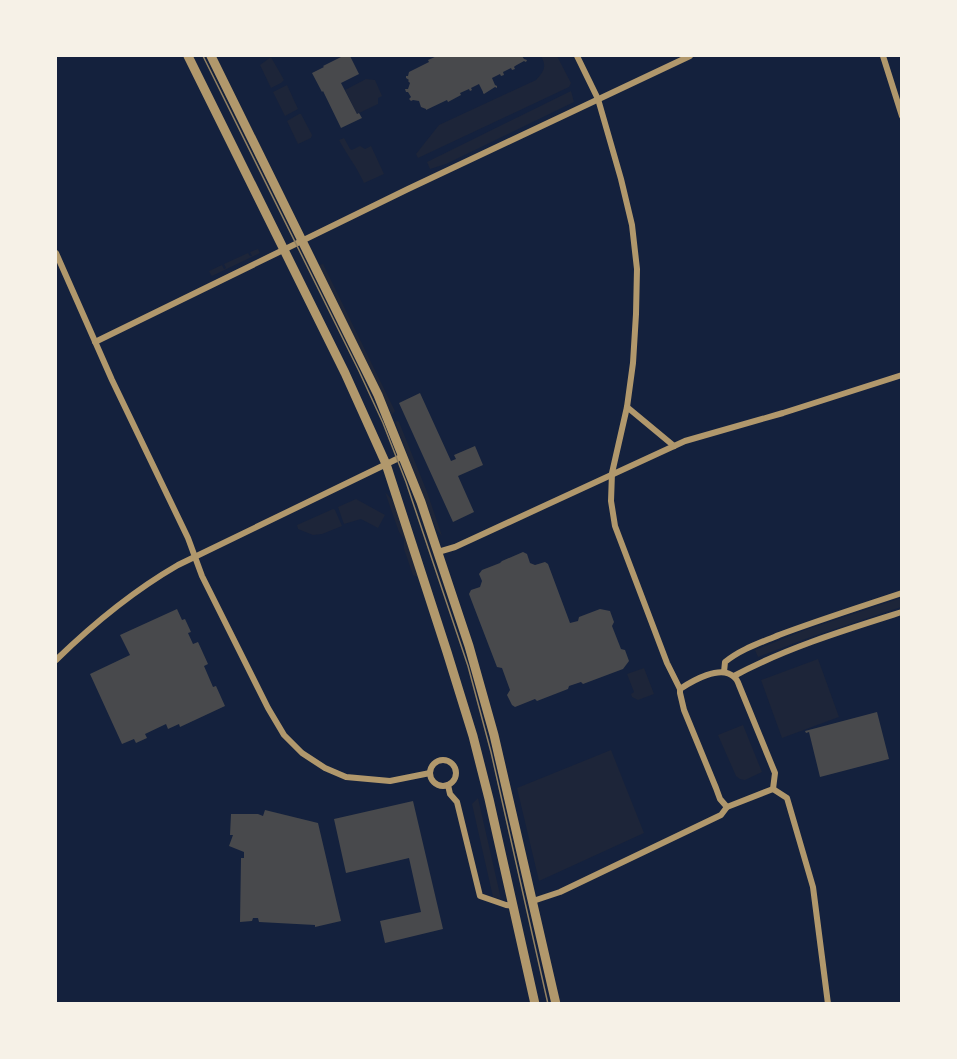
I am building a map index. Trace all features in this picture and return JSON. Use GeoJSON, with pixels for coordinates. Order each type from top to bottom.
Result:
{"type":"FeatureCollection","features":[{"type":"Feature","properties":{"kind":"street"},"geometry":{"type":"LineString","coordinates":[[188,56],[345,373],[386,464],[466,714],[489,799],[556,1004]]}},
{"type":"Feature","properties":{"kind":"street"},"geometry":{"type":"LineString","coordinates":[[211,56],[378,395],[418,494],[438,552],[469,646],[502,768],[523,903],[535,1004]]}},
{"type":"Feature","properties":{"kind":"street"},"geometry":{"type":"LineString","coordinates":[[577,56],[598,99],[621,179],[632,225],[637,269],[633,363],[627,407],[612,474],[611,501],[615,526],[667,663],[680,689],[684,710],[720,799],[727,807]]}},
{"type":"Feature","properties":{"kind":"street"},"geometry":{"type":"LineString","coordinates":[[95,342],[690,56]]}},
{"type":"Feature","properties":{"kind":"street"},"geometry":{"type":"LineString","coordinates":[[884,56],[902,116]]}},
{"type":"Feature","properties":{"kind":"street"},"geometry":{"type":"LineString","coordinates":[[56,253],[195,556],[202,576],[268,708],[284,735],[302,753],[325,768],[346,777],[390,781],[430,773]]}},
{"type":"Feature","properties":{"kind":"street"},"geometry":{"type":"LineString","coordinates":[[438,552],[455,547],[685,441],[902,375]]}},
{"type":"Feature","properties":{"kind":"street"},"geometry":{"type":"LineString","coordinates":[[627,407],[674,446]]}},
{"type":"Feature","properties":{"kind":"street"},"geometry":{"type":"LineString","coordinates":[[56,660],[105,615],[151,581],[195,556],[403,456]]}},
{"type":"Feature","properties":{"kind":"street"},"geometry":{"type":"LineString","coordinates":[[724,672],[725,662],[749,647],[814,621],[902,593]]}},
{"type":"Feature","properties":{"kind":"street"},"geometry":{"type":"LineString","coordinates":[[734,676],[756,664],[839,632],[902,612]]}},
{"type":"Feature","properties":{"kind":"street"},"geometry":{"type":"LineString","coordinates":[[680,689],[693,680],[707,675],[724,672],[734,676],[740,685],[775,773],[773,789]]}},
{"type":"Feature","properties":{"kind":"street"},"geometry":{"type":"LineString","coordinates":[[445,760],[452,764],[456,771],[454,780],[448,785],[436,784],[431,777],[430,773],[437,762],[445,760]]}},
{"type":"Feature","properties":{"kind":"street"},"geometry":{"type":"LineString","coordinates":[[448,785],[450,794],[457,802],[480,897],[506,905],[523,903],[560,892],[721,815],[727,807],[773,789]]}},
{"type":"Feature","properties":{"kind":"street"},"geometry":{"type":"LineString","coordinates":[[773,789],[787,798],[813,887],[828,1004]]}},
{"type":"Feature","properties":{"kind":"shaded area"},"geometry":{"type":"Polygon","coordinates":[[[541,56],[557,56],[571,83],[569,87],[418,158],[416,154],[439,125],[536,80],[544,69],[541,56]]]}},
{"type":"Feature","properties":{"kind":"shaded area"},"geometry":{"type":"Polygon","coordinates":[[[271,57],[284,80],[271,88],[260,65],[271,57]]]}},
{"type":"Feature","properties":{"kind":"shaded area"},"geometry":{"type":"Polygon","coordinates":[[[366,79],[375,80],[382,96],[378,98],[378,104],[357,114],[345,90],[366,79]]]}},
{"type":"Feature","properties":{"kind":"shaded area"},"geometry":{"type":"Polygon","coordinates":[[[287,85],[298,109],[285,116],[273,92],[287,85]]]}},
{"type":"Feature","properties":{"kind":"shaded area"},"geometry":{"type":"Polygon","coordinates":[[[571,91],[574,102],[446,164],[430,169],[427,162],[571,91]]]}},
{"type":"Feature","properties":{"kind":"shaded area"},"geometry":{"type":"Polygon","coordinates":[[[299,114],[312,135],[311,138],[298,144],[287,121],[299,114]]]}},
{"type":"Feature","properties":{"kind":"shaded area"},"geometry":{"type":"Polygon","coordinates":[[[344,138],[352,150],[360,146],[365,149],[371,146],[384,174],[364,183],[339,140],[344,138]]]}},
{"type":"Feature","properties":{"kind":"shaded area"},"geometry":{"type":"Polygon","coordinates":[[[258,249],[260,253],[212,276],[209,271],[222,265],[224,269],[226,268],[224,264],[248,253],[252,256],[250,252],[258,249]]]}},
{"type":"Feature","properties":{"kind":"shaded area"},"geometry":{"type":"Polygon","coordinates":[[[323,264],[395,411],[392,415],[319,265],[323,264]]]}},
{"type":"Feature","properties":{"kind":"shaded area"},"geometry":{"type":"Polygon","coordinates":[[[397,421],[427,492],[442,536],[436,529],[395,422],[397,421]]]}},
{"type":"Feature","properties":{"kind":"shaded area"},"geometry":{"type":"Polygon","coordinates":[[[385,492],[393,501],[418,577],[413,575],[404,549],[404,539],[399,532],[385,492]]]}},
{"type":"Feature","properties":{"kind":"shaded area"},"geometry":{"type":"Polygon","coordinates":[[[356,499],[385,515],[378,528],[361,519],[344,524],[338,507],[356,499]]]}},
{"type":"Feature","properties":{"kind":"shaded area"},"geometry":{"type":"Polygon","coordinates":[[[333,509],[342,526],[313,535],[298,529],[297,525],[333,509]]]}},
{"type":"Feature","properties":{"kind":"shaded area"},"geometry":{"type":"Polygon","coordinates":[[[901,598],[901,607],[758,657],[755,650],[805,630],[901,598]]]}},
{"type":"Feature","properties":{"kind":"shaded area"},"geometry":{"type":"Polygon","coordinates":[[[818,659],[839,717],[782,738],[761,680],[818,659]]]}},
{"type":"Feature","properties":{"kind":"shaded area"},"geometry":{"type":"Polygon","coordinates":[[[644,668],[654,694],[638,700],[632,697],[631,694],[634,692],[627,674],[644,668]]]}},
{"type":"Feature","properties":{"kind":"shaded area"},"geometry":{"type":"Polygon","coordinates":[[[743,725],[762,772],[745,780],[736,776],[718,735],[743,725]]]}},
{"type":"Feature","properties":{"kind":"shaded area"},"geometry":{"type":"Polygon","coordinates":[[[611,750],[644,833],[539,881],[517,788],[611,750]]]}},
{"type":"Feature","properties":{"kind":"shaded area"},"geometry":{"type":"Polygon","coordinates":[[[478,798],[501,899],[493,897],[472,804],[478,798]]]}},
{"type":"Feature","properties":{"kind":"building"},"geometry":{"type":"Polygon","coordinates":[[[343,56],[350,56],[359,74],[341,83],[357,114],[359,113],[362,118],[341,128],[312,73],[343,56]]]}},
{"type":"Feature","properties":{"kind":"building"},"geometry":{"type":"Polygon","coordinates":[[[437,56],[522,56],[527,60],[515,66],[515,69],[511,68],[503,72],[504,75],[500,74],[492,78],[497,88],[484,94],[479,84],[448,102],[447,100],[426,110],[421,107],[419,101],[409,99],[411,97],[405,89],[408,89],[410,83],[406,76],[437,56]]]}},
{"type":"Feature","properties":{"kind":"building"},"geometry":{"type":"Polygon","coordinates":[[[420,393],[451,461],[456,459],[454,455],[475,446],[483,465],[458,476],[474,512],[453,522],[399,403],[420,393]]]}},
{"type":"Feature","properties":{"kind":"building"},"geometry":{"type":"Polygon","coordinates":[[[523,552],[527,554],[530,563],[535,565],[545,562],[548,564],[570,623],[600,609],[610,611],[614,622],[612,626],[621,649],[625,650],[629,661],[623,669],[583,684],[581,682],[569,686],[568,689],[515,707],[507,695],[510,690],[502,668],[497,667],[469,594],[471,590],[480,587],[482,581],[479,574],[482,570],[523,552]]]}},
{"type":"Feature","properties":{"kind":"building"},"geometry":{"type":"Polygon","coordinates":[[[177,609],[191,632],[188,633],[193,644],[198,642],[208,664],[204,666],[225,706],[180,727],[179,724],[168,729],[166,724],[145,734],[147,738],[136,743],[134,739],[122,744],[90,674],[130,655],[120,635],[177,609]]]}},
{"type":"Feature","properties":{"kind":"building"},"geometry":{"type":"Polygon","coordinates":[[[877,712],[889,759],[820,777],[809,732],[805,731],[877,712]]]}},
{"type":"Feature","properties":{"kind":"building"},"geometry":{"type":"Polygon","coordinates":[[[413,801],[443,929],[385,943],[380,921],[421,912],[409,858],[346,873],[334,819],[413,801]]]}},
{"type":"Feature","properties":{"kind":"building"},"geometry":{"type":"Polygon","coordinates":[[[265,810],[318,823],[341,921],[315,927],[315,925],[259,922],[258,918],[240,922],[241,858],[244,858],[244,852],[229,846],[233,835],[230,835],[231,814],[263,816],[265,810]]]}},
{"type":"Feature","properties":{"kind":"tram line"},"geometry":{"type":"LineString","coordinates":[[203,56],[359,371],[383,423],[406,482],[468,666],[491,752],[548,1004]]}}]}
